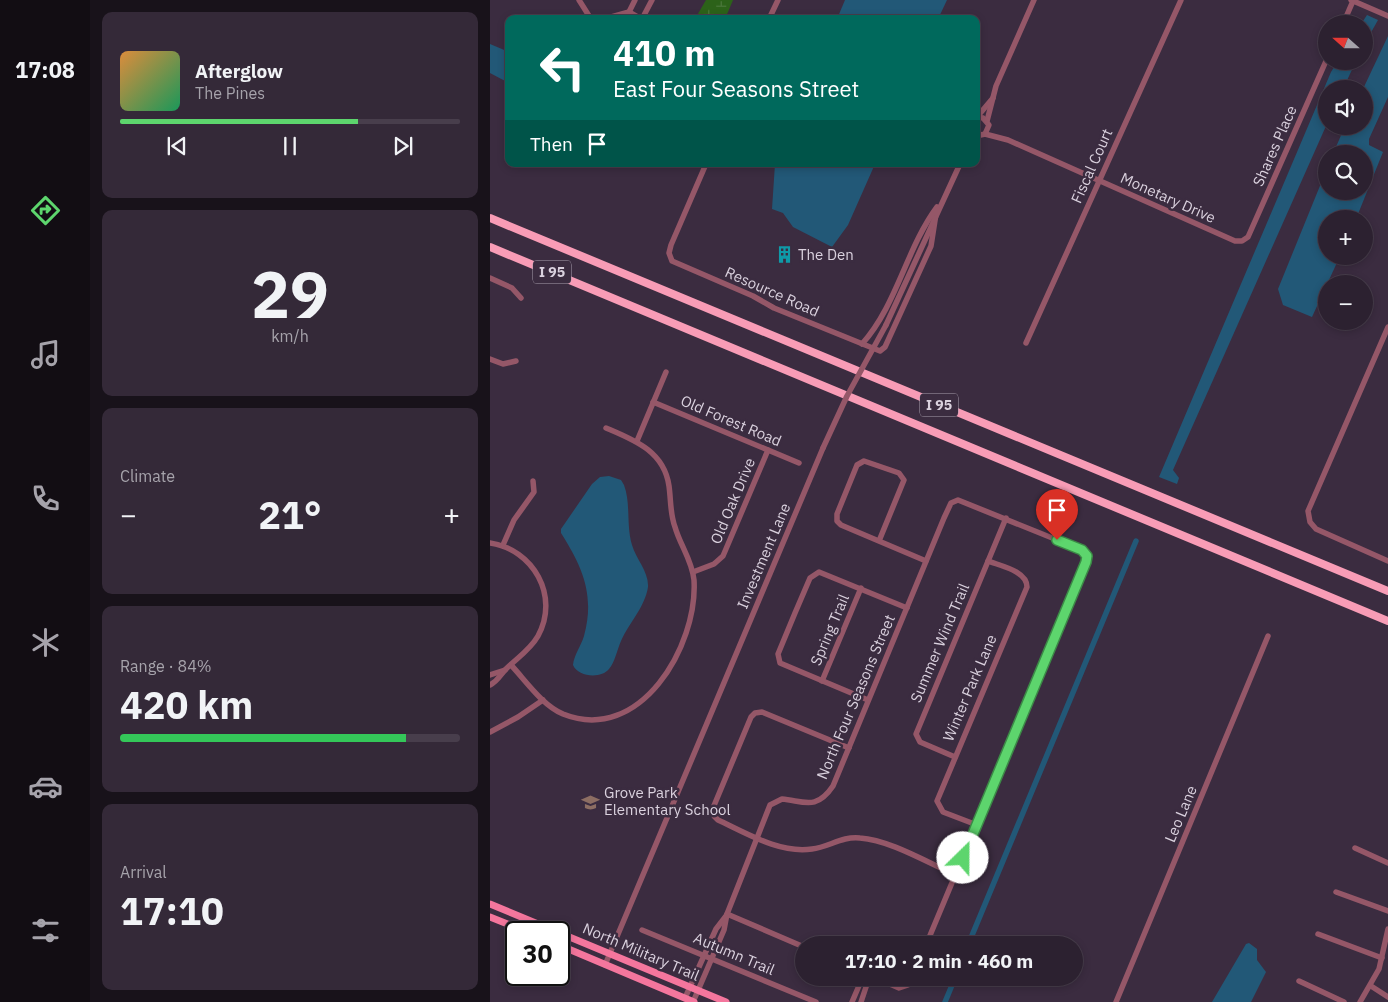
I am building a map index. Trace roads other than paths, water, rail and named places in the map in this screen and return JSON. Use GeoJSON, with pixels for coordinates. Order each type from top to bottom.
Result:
{"type":"FeatureCollection","features":[{"type":"Feature","properties":{"kind":"highway","name":"I 95"},"geometry":{"type":"LineString","coordinates":[[490,218],[1388,592]]}},
{"type":"Feature","properties":{"kind":"highway","name":"I 95"},"geometry":{"type":"LineString","coordinates":[[490,247],[1388,621]]}},
{"type":"Feature","properties":{"kind":"main road","name":"North Military Trail"},"geometry":{"type":"LineString","coordinates":[[490,904],[726,1002]]}},
{"type":"Feature","properties":{"kind":"main road"},"geometry":{"type":"LineString","coordinates":[[490,917],[505,923]]}},
{"type":"Feature","properties":{"kind":"main road","name":"North Military Trail"},"geometry":{"type":"LineString","coordinates":[[570,950],[694,1002]]}},
{"type":"Feature","properties":{"kind":"street"},"geometry":{"type":"LineString","coordinates":[[579,0],[588,15]]}},
{"type":"Feature","properties":{"kind":"street"},"geometry":{"type":"LineString","coordinates":[[629,12],[636,0]]}},
{"type":"Feature","properties":{"kind":"street"},"geometry":{"type":"LineString","coordinates":[[643,15],[652,0]]}},
{"type":"Feature","properties":{"kind":"street"},"geometry":{"type":"LineString","coordinates":[[771,15],[778,0]]}},
{"type":"Feature","properties":{"kind":"street"},"geometry":{"type":"LineString","coordinates":[[981,136],[988,123],[992,98],[1034,0]]}},
{"type":"Feature","properties":{"kind":"street","name":"Fiscal Court"},"geometry":{"type":"LineString","coordinates":[[1026,343],[1181,0]]}},
{"type":"Feature","properties":{"kind":"street"},"geometry":{"type":"LineString","coordinates":[[1346,15],[1352,0],[1388,16]]}},
{"type":"Feature","properties":{"kind":"street"},"geometry":{"type":"LineString","coordinates":[[617,15],[629,12],[634,15]]}},
{"type":"Feature","properties":{"kind":"street","name":"Shares Place"},"geometry":{"type":"LineString","coordinates":[[1245,240],[1322,70]]}},
{"type":"Feature","properties":{"kind":"street"},"geometry":{"type":"LineString","coordinates":[[980,113],[992,98]]}},
{"type":"Feature","properties":{"kind":"street"},"geometry":{"type":"LineString","coordinates":[[980,119],[988,123],[998,137]]}},
{"type":"Feature","properties":{"kind":"street","name":"Monetary Drive"},"geometry":{"type":"LineString","coordinates":[[981,136],[998,137],[1235,241],[1245,240]]}},
{"type":"Feature","properties":{"kind":"street","name":"Resource Road"},"geometry":{"type":"LineString","coordinates":[[705,167],[671,245],[669,253],[672,261],[753,296],[774,308],[880,351],[885,347],[932,246],[936,214]]}},
{"type":"Feature","properties":{"kind":"street","name":"Investment Lane"},"geometry":{"type":"LineString","coordinates":[[605,965],[823,448],[847,396],[886,325],[959,167]]}},
{"type":"Feature","properties":{"kind":"street"},"geometry":{"type":"LineString","coordinates":[[862,344],[880,321],[924,226],[944,198]]}},
{"type":"Feature","properties":{"kind":"street"},"geometry":{"type":"LineString","coordinates":[[490,278],[512,288],[521,298]]}},
{"type":"Feature","properties":{"kind":"street"},"geometry":{"type":"LineString","coordinates":[[1388,327],[1310,504],[1309,519],[1316,529],[1388,561]]}},
{"type":"Feature","properties":{"kind":"street"},"geometry":{"type":"LineString","coordinates":[[490,359],[503,364],[516,361]]}},
{"type":"Feature","properties":{"kind":"street"},"geometry":{"type":"LineString","coordinates":[[637,441],[666,372]]}},
{"type":"Feature","properties":{"kind":"street","name":"Old Forest Road"},"geometry":{"type":"LineString","coordinates":[[653,402],[799,463]]}},
{"type":"Feature","properties":{"kind":"street"},"geometry":{"type":"LineString","coordinates":[[511,665],[543,700],[563,714],[597,719],[622,714],[648,696],[667,674],[683,640],[692,600],[693,572],[674,527],[666,474],[652,453],[637,441],[606,428]]}},
{"type":"Feature","properties":{"kind":"street","name":"Old Oak Drive"},"geometry":{"type":"LineString","coordinates":[[693,572],[714,564],[723,556],[768,450]]}},
{"type":"Feature","properties":{"kind":"street"},"geometry":{"type":"LineString","coordinates":[[879,541],[904,480],[899,474],[864,461],[857,465],[836,518],[841,525],[926,561]]}},
{"type":"Feature","properties":{"kind":"street"},"geometry":{"type":"LineString","coordinates":[[503,545],[514,520],[534,492],[533,481]]}},
{"type":"Feature","properties":{"kind":"street","name":"North Four Seasons Street"},"geometry":{"type":"LineString","coordinates":[[694,989],[708,957],[724,930],[727,914],[768,809],[775,801],[782,798],[796,803],[814,802],[825,796],[834,782],[926,561],[954,500],[961,500],[1006,518]]}},
{"type":"Feature","properties":{"kind":"street"},"geometry":{"type":"LineString","coordinates":[[930,936],[1087,556],[1082,550],[1006,518]]}},
{"type":"Feature","properties":{"kind":"street","name":"Summer Wind Trail"},"geometry":{"type":"LineString","coordinates":[[955,758],[920,742],[916,734],[1006,518]]}},
{"type":"Feature","properties":{"kind":"street"},"geometry":{"type":"LineString","coordinates":[[490,543],[503,545],[518,553],[531,564],[541,582],[546,599],[545,617],[539,634],[529,649],[505,670],[497,682],[490,685]]}},
{"type":"Feature","properties":{"kind":"street","name":"Winter Park Lane"},"geometry":{"type":"LineString","coordinates":[[977,825],[943,812],[938,805],[938,797],[1027,587],[1027,582],[1022,576],[988,561]]}},
{"type":"Feature","properties":{"kind":"street"},"geometry":{"type":"LineString","coordinates":[[868,700],[784,664],[778,658],[795,613],[810,578],[819,572],[907,608]]}},
{"type":"Feature","properties":{"kind":"street","name":"Spring Trail"},"geometry":{"type":"LineString","coordinates":[[822,680],[861,588]]}},
{"type":"Feature","properties":{"kind":"street","name":"Leo Lane"},"geometry":{"type":"LineString","coordinates":[[1116,1002],[1268,636]]}},
{"type":"Feature","properties":{"kind":"street"},"geometry":{"type":"LineString","coordinates":[[490,675],[505,670]]}},
{"type":"Feature","properties":{"kind":"street"},"geometry":{"type":"LineString","coordinates":[[490,732],[518,717],[543,700]]}},
{"type":"Feature","properties":{"kind":"street"},"geometry":{"type":"LineString","coordinates":[[848,748],[762,712],[751,717],[713,812],[718,820],[756,837],[796,850],[813,849],[847,838],[863,838],[884,844],[956,874]]}},
{"type":"Feature","properties":{"kind":"street"},"geometry":{"type":"LineString","coordinates":[[1354,848],[1388,863]]}},
{"type":"Feature","properties":{"kind":"street"},"geometry":{"type":"LineString","coordinates":[[1336,892],[1388,912]]}},
{"type":"Feature","properties":{"kind":"street"},"geometry":{"type":"LineString","coordinates":[[727,914],[795,943]]}},
{"type":"Feature","properties":{"kind":"street"},"geometry":{"type":"LineString","coordinates":[[1360,1002],[1371,986],[1382,958],[1388,929]]}},
{"type":"Feature","properties":{"kind":"street","name":"Autumn Trail"},"geometry":{"type":"LineString","coordinates":[[642,930],[816,1002]]}},
{"type":"Feature","properties":{"kind":"street"},"geometry":{"type":"LineString","coordinates":[[1318,934],[1382,958]]}},
{"type":"Feature","properties":{"kind":"street"},"geometry":{"type":"LineString","coordinates":[[1298,981],[1344,1002]]}},
{"type":"Feature","properties":{"kind":"street"},"geometry":{"type":"LineString","coordinates":[[852,1002],[859,986]]}},
{"type":"Feature","properties":{"kind":"street"},"geometry":{"type":"LineString","coordinates":[[861,1002],[866,986]]}},
{"type":"Feature","properties":{"kind":"street"},"geometry":{"type":"LineString","coordinates":[[1371,986],[1388,997]]}},
{"type":"Feature","properties":{"kind":"street"},"geometry":{"type":"LineString","coordinates":[[685,998],[694,989]]}},
{"type":"Feature","properties":{"kind":"street"},"geometry":{"type":"LineString","coordinates":[[694,989],[694,1002]]}},
{"type":"Feature","properties":{"kind":"water"},"geometry":{"type":"Polygon","coordinates":[[[845,0],[947,0],[940,15],[839,15],[845,0]]]}},
{"type":"Feature","properties":{"kind":"water"},"geometry":{"type":"Polygon","coordinates":[[[1373,18],[1378,20],[1373,29],[1373,18]]]}},
{"type":"Feature","properties":{"kind":"water"},"geometry":{"type":"Polygon","coordinates":[[[1388,36],[1388,97],[1373,130],[1373,80],[1367,80],[1388,36]]]}},
{"type":"Feature","properties":{"kind":"water"},"geometry":{"type":"Polygon","coordinates":[[[490,44],[505,50],[505,81],[490,73],[490,44]]]}},
{"type":"Feature","properties":{"kind":"water"},"geometry":{"type":"Polygon","coordinates":[[[1332,70],[1352,70],[1347,80],[1328,80],[1332,70]]]}},
{"type":"Feature","properties":{"kind":"water"},"geometry":{"type":"Polygon","coordinates":[[[1318,103],[1318,135],[1322,135],[1173,470],[1179,478],[1177,484],[1159,477],[1318,103]]]}},
{"type":"Feature","properties":{"kind":"water"},"geometry":{"type":"Polygon","coordinates":[[[1341,135],[1371,135],[1369,145],[1337,145],[1341,135]]]}},
{"type":"Feature","properties":{"kind":"water"},"geometry":{"type":"Polygon","coordinates":[[[1373,147],[1383,152],[1373,177],[1373,147]]]}},
{"type":"Feature","properties":{"kind":"water"},"geometry":{"type":"Polygon","coordinates":[[[775,167],[874,167],[848,225],[832,247],[793,227],[783,213],[772,209],[775,167]]]}},
{"type":"Feature","properties":{"kind":"water"},"geometry":{"type":"Polygon","coordinates":[[[1318,191],[1318,200],[1364,200],[1360,210],[1318,210],[1318,265],[1336,265],[1331,275],[1318,275],[1318,304],[1312,317],[1283,305],[1278,289],[1318,191]]]}},
{"type":"Feature","properties":{"kind":"water"},"geometry":{"type":"Polygon","coordinates":[[[609,476],[621,480],[624,485],[630,537],[648,581],[648,587],[644,601],[624,634],[611,666],[601,674],[590,675],[580,672],[573,665],[584,636],[587,621],[587,595],[581,570],[561,533],[561,529],[592,484],[600,477],[609,476]]]}},
{"type":"Feature","properties":{"kind":"water"},"geometry":{"type":"Polygon","coordinates":[[[1249,943],[1257,949],[1257,960],[1266,972],[1251,1002],[1212,1002],[1246,944],[1249,943]]]}},
{"type":"Feature","properties":{"kind":"waterway"},"geometry":{"type":"LineString","coordinates":[[972,936],[1136,541]]}},
{"type":"Feature","properties":{"kind":"waterway"},"geometry":{"type":"LineString","coordinates":[[945,1002],[952,986]]}},
{"type":"Feature","properties":{"kind":"place","name":"The Den"},"geometry":{"type":"Point","coordinates":[784,255]}},
{"type":"Feature","properties":{"kind":"place","name":"Grove Park Elementary School"},"geometry":{"type":"Point","coordinates":[590,802]}}]}
